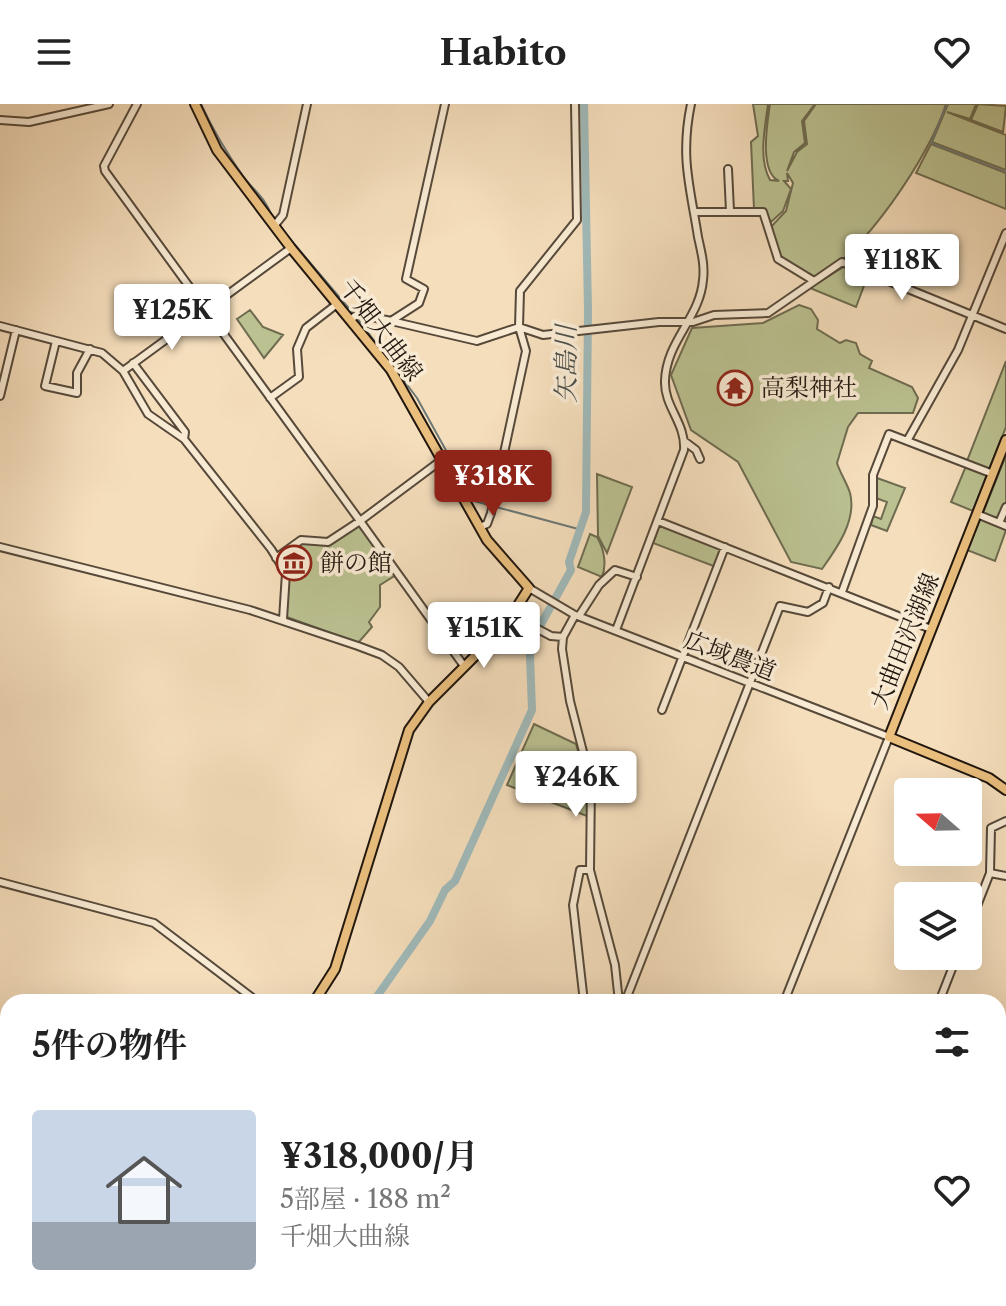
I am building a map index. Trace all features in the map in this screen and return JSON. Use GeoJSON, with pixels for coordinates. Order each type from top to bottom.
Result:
{"type":"FeatureCollection","features":[{"type":"Feature","properties":{"kind":"main road","name":"千畑大曲線"},"geometry":{"type":"LineString","coordinates":[[195,104],[217,150],[291,248],[391,370],[480,527],[494,549],[529,588]]}},
{"type":"Feature","properties":{"kind":"main road","name":"大曲田沢湖線"},"geometry":{"type":"LineString","coordinates":[[1006,440],[889,737],[989,778],[1006,790]]}},
{"type":"Feature","properties":{"kind":"main road"},"geometry":{"type":"LineString","coordinates":[[319,994],[335,969],[409,730],[429,702],[513,616],[529,588]]}},
{"type":"Feature","properties":{"kind":"street"},"geometry":{"type":"LineString","coordinates":[[0,120],[29,122],[109,104]]}},
{"type":"Feature","properties":{"kind":"street"},"geometry":{"type":"LineString","coordinates":[[137,104],[104,166],[105,171],[464,666]]}},
{"type":"Feature","properties":{"kind":"street"},"geometry":{"type":"LineString","coordinates":[[274,226],[283,215],[307,104]]}},
{"type":"Feature","properties":{"kind":"street"},"geometry":{"type":"LineString","coordinates":[[391,321],[419,303],[424,289],[406,279],[445,104]]}},
{"type":"Feature","properties":{"kind":"street"},"geometry":{"type":"LineString","coordinates":[[480,527],[487,524],[492,509],[526,351],[519,327],[521,288],[577,220],[575,104]]}},
{"type":"Feature","properties":{"kind":"street"},"geometry":{"type":"LineString","coordinates":[[616,630],[658,521],[684,441],[683,428],[667,398],[665,381],[674,341],[690,322],[699,302],[704,275],[684,141],[691,104]]}},
{"type":"Feature","properties":{"kind":"street"},"geometry":{"type":"LineString","coordinates":[[728,169],[730,211]]}},
{"type":"Feature","properties":{"kind":"street"},"geometry":{"type":"LineString","coordinates":[[694,212],[763,212],[778,259],[814,281]]}},
{"type":"Feature","properties":{"kind":"street"},"geometry":{"type":"LineString","coordinates":[[907,441],[958,350],[1006,233]]}},
{"type":"Feature","properties":{"kind":"street"},"geometry":{"type":"LineString","coordinates":[[123,371],[291,248]]}},
{"type":"Feature","properties":{"kind":"street"},"geometry":{"type":"LineString","coordinates":[[350,320],[358,314],[477,341],[519,327],[540,335],[690,322],[714,315],[768,313],[842,262],[1006,329]]}},
{"type":"Feature","properties":{"kind":"street"},"geometry":{"type":"LineString","coordinates":[[270,398],[299,377],[297,349],[306,328],[337,304]]}},
{"type":"Feature","properties":{"kind":"street"},"geometry":{"type":"LineString","coordinates":[[0,326],[102,353],[123,371],[148,414],[184,439],[286,573],[283,619]]}},
{"type":"Feature","properties":{"kind":"street"},"geometry":{"type":"LineString","coordinates":[[0,396],[16,330]]}},
{"type":"Feature","properties":{"kind":"street"},"geometry":{"type":"LineString","coordinates":[[56,341],[45,386],[77,393],[77,373],[90,349]]}},
{"type":"Feature","properties":{"kind":"street"},"geometry":{"type":"LineString","coordinates":[[133,363],[185,432],[184,439]]}},
{"type":"Feature","properties":{"kind":"street"},"geometry":{"type":"LineString","coordinates":[[842,592],[873,506],[873,475],[889,434],[993,474]]}},
{"type":"Feature","properties":{"kind":"street"},"geometry":{"type":"LineString","coordinates":[[684,441],[696,450],[700,459]]}},
{"type":"Feature","properties":{"kind":"street"},"geometry":{"type":"LineString","coordinates":[[276,558],[301,540],[328,542],[443,459]]}},
{"type":"Feature","properties":{"kind":"street"},"geometry":{"type":"LineString","coordinates":[[977,514],[1003,524],[1006,507]]}},
{"type":"Feature","properties":{"kind":"street"},"geometry":{"type":"LineString","coordinates":[[658,521],[931,629]]}},
{"type":"Feature","properties":{"kind":"street"},"geometry":{"type":"LineString","coordinates":[[0,547],[283,619],[382,655],[399,667],[429,702]]}},
{"type":"Feature","properties":{"kind":"street"},"geometry":{"type":"LineString","coordinates":[[662,710],[725,547]]}},
{"type":"Feature","properties":{"kind":"street"},"geometry":{"type":"LineString","coordinates":[[620,994],[590,870],[591,783],[570,701],[563,637],[599,585],[615,570],[637,577]]}},
{"type":"Feature","properties":{"kind":"street"},"geometry":{"type":"LineString","coordinates":[[625,994],[780,606],[808,612],[823,603],[829,587]]}},
{"type":"Feature","properties":{"kind":"street","name":"広域農道"},"geometry":{"type":"LineString","coordinates":[[529,588],[577,616],[889,737]]}},
{"type":"Feature","properties":{"kind":"street"},"geometry":{"type":"LineString","coordinates":[[513,616],[551,636],[563,637]]}},
{"type":"Feature","properties":{"kind":"street"},"geometry":{"type":"LineString","coordinates":[[787,994],[889,737]]}},
{"type":"Feature","properties":{"kind":"street"},"geometry":{"type":"LineString","coordinates":[[982,893],[990,873],[991,828],[1006,821]]}},
{"type":"Feature","properties":{"kind":"street"},"geometry":{"type":"LineString","coordinates":[[583,994],[573,905],[580,870],[590,870]]}},
{"type":"Feature","properties":{"kind":"street"},"geometry":{"type":"LineString","coordinates":[[990,873],[1006,876]]}},
{"type":"Feature","properties":{"kind":"street"},"geometry":{"type":"LineString","coordinates":[[0,882],[154,923],[247,994]]}},
{"type":"Feature","properties":{"kind":"street"},"geometry":{"type":"LineString","coordinates":[[942,994],[952,970]]}},
{"type":"Feature","properties":{"kind":"green space"},"geometry":{"type":"Polygon","coordinates":[[[753,104],[768,104],[764,162],[770,180],[779,181],[773,176],[767,158],[770,104],[815,104],[802,121],[805,143],[794,152],[787,171],[797,152],[807,144],[804,121],[816,104],[946,104],[925,150],[892,203],[853,250],[814,281],[778,259],[769,229],[786,211],[793,183],[787,173],[788,181],[784,181],[791,189],[783,211],[771,222],[764,211],[754,209],[751,142],[758,136],[753,104]]]}},
{"type":"Feature","properties":{"kind":"green space"},"geometry":{"type":"Polygon","coordinates":[[[948,104],[976,104],[970,119],[947,112],[1006,135],[1006,170],[932,142],[948,104]]]}},
{"type":"Feature","properties":{"kind":"green space"},"geometry":{"type":"Polygon","coordinates":[[[978,104],[1006,106],[1003,132],[971,120],[978,104]]]}},
{"type":"Feature","properties":{"kind":"green space"},"geometry":{"type":"Polygon","coordinates":[[[931,144],[1006,173],[1006,209],[916,173],[931,144]]]}},
{"type":"Feature","properties":{"kind":"green space"},"geometry":{"type":"Polygon","coordinates":[[[845,266],[868,275],[856,307],[810,288],[845,266]]]}},
{"type":"Feature","properties":{"kind":"green space"},"geometry":{"type":"Polygon","coordinates":[[[799,305],[811,309],[818,320],[817,329],[840,343],[846,340],[856,343],[860,354],[872,361],[869,368],[912,387],[918,398],[913,413],[858,413],[848,427],[837,463],[850,493],[851,513],[844,533],[822,569],[791,562],[738,462],[691,430],[671,375],[692,328],[763,323],[799,305]]]}},
{"type":"Feature","properties":{"kind":"green space"},"geometry":{"type":"Polygon","coordinates":[[[250,310],[263,327],[283,335],[264,358],[237,319],[250,310]]]}},
{"type":"Feature","properties":{"kind":"green space"},"geometry":{"type":"Polygon","coordinates":[[[1006,361],[1006,427],[989,470],[967,461],[1006,361]]]}},
{"type":"Feature","properties":{"kind":"green space"},"geometry":{"type":"Polygon","coordinates":[[[1006,455],[1006,502],[999,519],[983,513],[1006,455]]]}},
{"type":"Feature","properties":{"kind":"green space"},"geometry":{"type":"Polygon","coordinates":[[[966,466],[987,475],[973,511],[951,502],[966,466]]]}},
{"type":"Feature","properties":{"kind":"green space"},"geometry":{"type":"Polygon","coordinates":[[[597,474],[632,487],[607,553],[598,536],[597,474]]]}},
{"type":"Feature","properties":{"kind":"green space"},"geometry":{"type":"Polygon","coordinates":[[[877,478],[905,488],[887,531],[871,525],[873,516],[881,519],[887,502],[876,498],[877,478]]]}},
{"type":"Feature","properties":{"kind":"green space"},"geometry":{"type":"Polygon","coordinates":[[[979,519],[1006,530],[995,561],[967,550],[979,519]]]}},
{"type":"Feature","properties":{"kind":"green space"},"geometry":{"type":"Polygon","coordinates":[[[358,524],[396,575],[380,585],[380,607],[369,622],[372,627],[358,643],[284,616],[287,574],[279,560],[301,543],[328,545],[358,524]]]}},
{"type":"Feature","properties":{"kind":"green space"},"geometry":{"type":"Polygon","coordinates":[[[660,524],[723,548],[716,567],[653,543],[660,524]]]}},
{"type":"Feature","properties":{"kind":"green space"},"geometry":{"type":"Polygon","coordinates":[[[590,534],[597,537],[603,552],[602,577],[578,567],[590,534]]]}},
{"type":"Feature","properties":{"kind":"green space"},"geometry":{"type":"Polygon","coordinates":[[[534,724],[576,744],[588,785],[587,816],[507,785],[534,724]]]}},
{"type":"Feature","properties":{"kind":"waterway"},"geometry":{"type":"LineString","coordinates":[[201,104],[231,158],[272,216]]}},
{"type":"Feature","properties":{"kind":"waterway","name":"矢島川"},"geometry":{"type":"LineString","coordinates":[[379,994],[430,921],[445,890],[455,881],[532,710],[530,655],[540,626],[571,570],[569,562],[586,512],[588,310],[584,104]]}},
{"type":"Feature","properties":{"kind":"waterway"},"geometry":{"type":"LineString","coordinates":[[947,104],[931,143],[1006,172]]}},
{"type":"Feature","properties":{"kind":"waterway"},"geometry":{"type":"LineString","coordinates":[[279,226],[352,312]]}},
{"type":"Feature","properties":{"kind":"waterway"},"geometry":{"type":"LineString","coordinates":[[358,319],[417,398],[474,501],[582,530]]}},
{"type":"Feature","properties":{"kind":"place","name":"高梨神社"},"geometry":{"type":"Point","coordinates":[735,388]}},
{"type":"Feature","properties":{"kind":"place","name":"餅の館"},"geometry":{"type":"Point","coordinates":[294,563]}}]}
